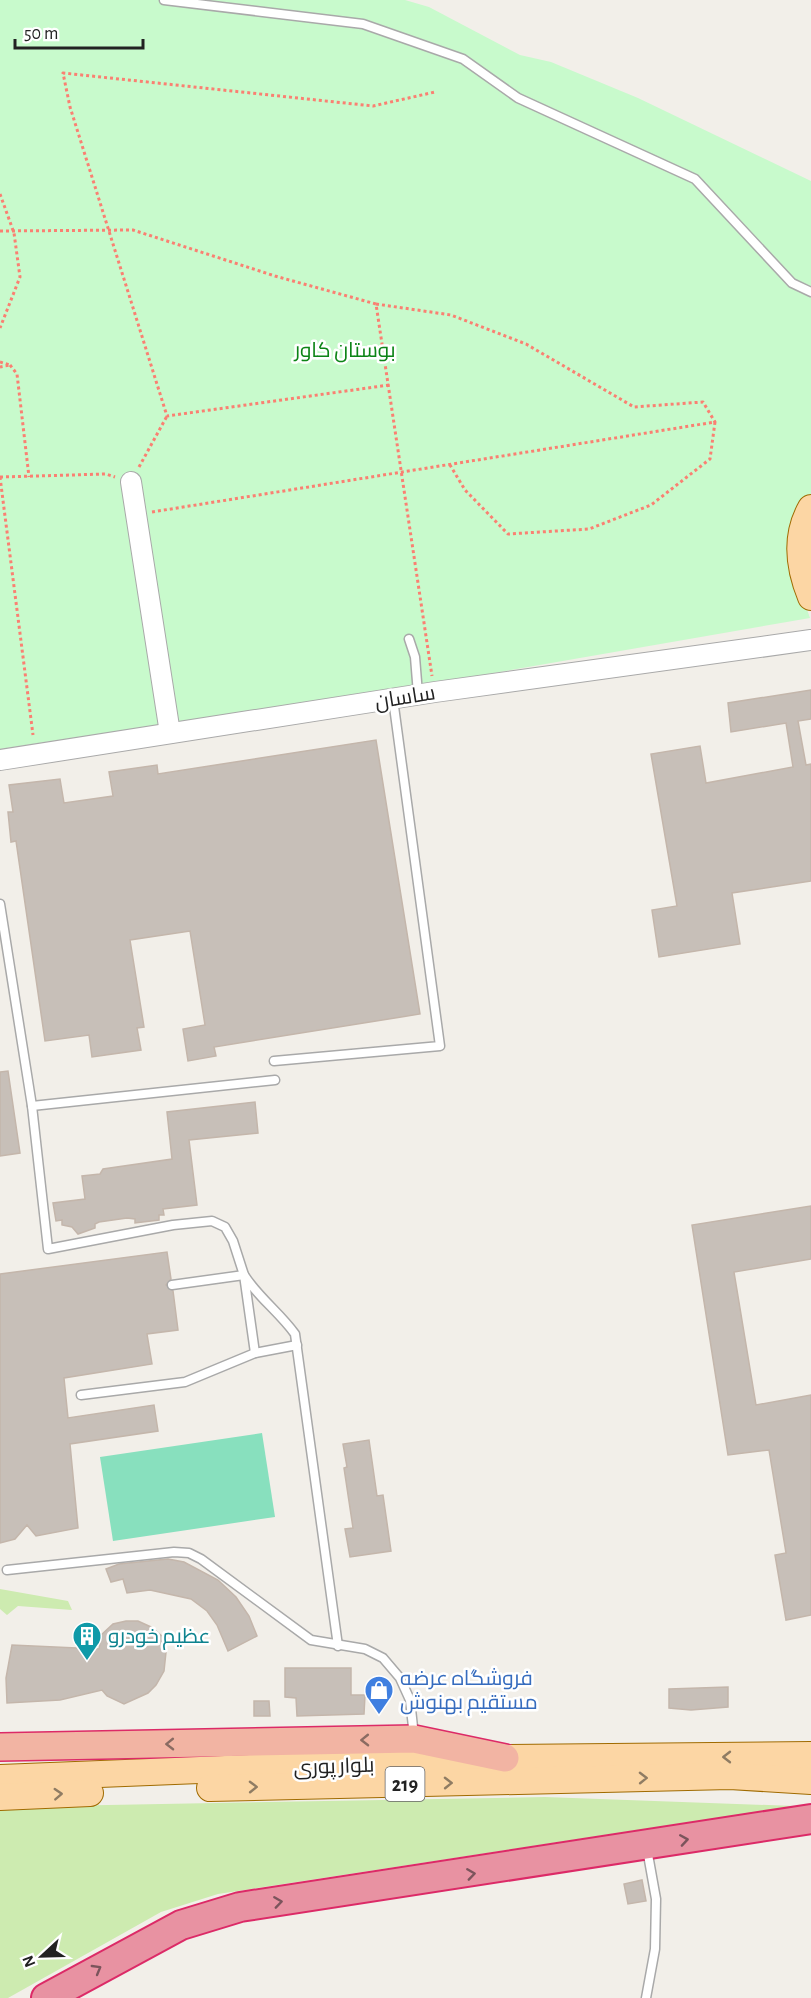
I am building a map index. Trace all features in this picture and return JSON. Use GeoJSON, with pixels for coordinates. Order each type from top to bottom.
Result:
{"type":"FeatureCollection","features":[{"type":"Feature","properties":{"kind":"highway"},"geometry":{"type":"LineString","coordinates":[[0,1747],[414,1739],[505,1758]]}},
{"type":"Feature","properties":{"kind":"highway"},"geometry":{"type":"LineString","coordinates":[[46,1998],[181,1924],[240,1907],[811,1819]]}},
{"type":"Feature","properties":{"kind":"main road"},"geometry":{"type":"LineString","coordinates":[[811,508],[802,530],[800,546],[803,572],[811,597]]}},
{"type":"Feature","properties":{"kind":"main road","name":"بلوار پوری"},"geometry":{"type":"LineString","coordinates":[[0,1778],[505,1758],[811,1755]]}},
{"type":"Feature","properties":{"kind":"main road","name":"بلوار پوری"},"geometry":{"type":"LineString","coordinates":[[0,1797],[173,1789],[730,1776],[811,1781]]}},
{"type":"Feature","properties":{"kind":"street"},"geometry":{"type":"LineString","coordinates":[[131,482],[170,733]]}},
{"type":"Feature","properties":{"kind":"street","name":"ساسان"},"geometry":{"type":"LineString","coordinates":[[0,760],[393,699],[811,640]]}},
{"type":"Feature","properties":{"kind":"lane"},"geometry":{"type":"LineString","coordinates":[[164,0],[363,24],[463,59],[518,98],[695,179],[792,283],[811,292]]}},
{"type":"Feature","properties":{"kind":"lane"},"geometry":{"type":"LineString","coordinates":[[409,639],[427,694]]}},
{"type":"Feature","properties":{"kind":"lane"},"geometry":{"type":"LineString","coordinates":[[274,1061],[440,1046],[393,699]]}},
{"type":"Feature","properties":{"kind":"lane"},"geometry":{"type":"LineString","coordinates":[[0,904],[32,1106],[48,1249],[173,1225],[212,1221],[225,1227],[233,1241],[244,1275],[255,1353]]}},
{"type":"Feature","properties":{"kind":"lane"},"geometry":{"type":"LineString","coordinates":[[32,1106],[275,1080]]}},
{"type":"Feature","properties":{"kind":"lane"},"geometry":{"type":"LineString","coordinates":[[172,1284],[244,1275]]}},
{"type":"Feature","properties":{"kind":"lane"},"geometry":{"type":"LineString","coordinates":[[244,1275],[252,1287],[282,1315],[295,1334],[338,1646]]}},
{"type":"Feature","properties":{"kind":"lane"},"geometry":{"type":"LineString","coordinates":[[81,1395],[185,1382],[255,1353],[297,1345]]}},
{"type":"Feature","properties":{"kind":"lane"},"geometry":{"type":"LineString","coordinates":[[7,1570],[174,1552],[189,1553],[201,1559],[311,1640],[364,1649],[383,1659],[400,1678],[410,1700],[414,1739]]}},
{"type":"Feature","properties":{"kind":"lane"},"geometry":{"type":"LineString","coordinates":[[646,1846],[656,1899],[655,1949],[646,1998]]}},
{"type":"Feature","properties":{"kind":"path"},"geometry":{"type":"LineString","coordinates":[[33,735],[0,477],[106,474],[131,482],[168,416],[69,107],[63,73],[373,106],[435,92]]}},
{"type":"Feature","properties":{"kind":"path"},"geometry":{"type":"LineString","coordinates":[[0,194],[13,231],[20,277],[0,328]]}},
{"type":"Feature","properties":{"kind":"path"},"geometry":{"type":"LineString","coordinates":[[0,231],[133,230],[275,276],[376,304],[451,315],[526,344],[634,407],[703,402],[715,422],[710,459],[651,505],[589,530],[508,534],[465,490],[450,465]]}},
{"type":"Feature","properties":{"kind":"path"},"geometry":{"type":"LineString","coordinates":[[376,304],[402,473],[427,694]]}},
{"type":"Feature","properties":{"kind":"path"},"geometry":{"type":"LineString","coordinates":[[0,362],[9,366],[17,374],[29,477]]}},
{"type":"Feature","properties":{"kind":"path"},"geometry":{"type":"LineString","coordinates":[[0,367],[9,366]]}},
{"type":"Feature","properties":{"kind":"path"},"geometry":{"type":"LineString","coordinates":[[168,416],[389,386]]}},
{"type":"Feature","properties":{"kind":"path"},"geometry":{"type":"LineString","coordinates":[[136,515],[715,422]]}},
{"type":"Feature","properties":{"kind":"green space","name":"بوستان کاور"},"geometry":{"type":"Polygon","coordinates":[[[0,0],[405,0],[429,7],[520,55],[551,62],[638,98],[811,181],[811,497],[801,592],[810,618],[436,683],[0,749],[0,0]]]}},
{"type":"Feature","properties":{"kind":"green space"},"geometry":{"type":"Polygon","coordinates":[[[262,1433],[275,1517],[113,1541],[100,1457],[262,1433]]]}},
{"type":"Feature","properties":{"kind":"green space"},"geometry":{"type":"Polygon","coordinates":[[[0,1589],[68,1601],[72,1610],[18,1606],[7,1615],[0,1609],[0,1589]]]}},
{"type":"Feature","properties":{"kind":"green space"},"geometry":{"type":"Polygon","coordinates":[[[545,1797],[795,1806],[218,1894],[161,1912],[8,1998],[0,1998],[0,1807],[545,1797]]]}},
{"type":"Feature","properties":{"kind":"building"},"geometry":{"type":"Polygon","coordinates":[[[811,690],[811,719],[798,721],[806,765],[811,764],[811,881],[732,893],[740,944],[659,957],[652,910],[677,906],[651,754],[700,746],[706,783],[793,767],[786,723],[731,732],[728,703],[811,690]]]}},
{"type":"Feature","properties":{"kind":"building"},"geometry":{"type":"Polygon","coordinates":[[[376,740],[420,1014],[214,1047],[216,1056],[188,1061],[183,1029],[205,1025],[190,931],[130,940],[144,1027],[137,1028],[141,1050],[92,1057],[89,1035],[45,1041],[16,841],[11,842],[8,812],[13,812],[9,785],[60,779],[64,803],[113,796],[109,772],[157,765],[158,774],[376,740]]]}},
{"type":"Feature","properties":{"kind":"building"},"geometry":{"type":"Polygon","coordinates":[[[8,1071],[20,1153],[0,1156],[0,1072],[8,1071]]]}},
{"type":"Feature","properties":{"kind":"building"},"geometry":{"type":"Polygon","coordinates":[[[255,1102],[258,1133],[189,1140],[197,1205],[163,1209],[164,1215],[159,1215],[159,1220],[135,1223],[135,1219],[127,1218],[99,1222],[95,1224],[95,1228],[78,1234],[72,1227],[62,1225],[62,1220],[56,1221],[53,1203],[85,1199],[82,1176],[100,1174],[103,1169],[172,1159],[167,1112],[255,1102]]]}},
{"type":"Feature","properties":{"kind":"building"},"geometry":{"type":"Polygon","coordinates":[[[811,1206],[811,1259],[734,1272],[756,1405],[811,1395],[811,1615],[786,1620],[775,1555],[786,1553],[769,1450],[728,1455],[692,1225],[811,1206]]]}},
{"type":"Feature","properties":{"kind":"building"},"geometry":{"type":"Polygon","coordinates":[[[167,1252],[171,1279],[166,1285],[173,1291],[178,1330],[147,1334],[152,1364],[64,1378],[68,1418],[154,1405],[158,1431],[70,1444],[78,1528],[36,1536],[27,1525],[15,1539],[0,1543],[0,1274],[167,1252]]]}},
{"type":"Feature","properties":{"kind":"building"},"geometry":{"type":"Polygon","coordinates":[[[369,1440],[377,1496],[383,1495],[391,1551],[350,1557],[345,1529],[353,1528],[344,1468],[347,1467],[343,1444],[369,1440]]]}},
{"type":"Feature","properties":{"kind":"building"},"geometry":{"type":"Polygon","coordinates":[[[168,1559],[184,1562],[218,1580],[236,1597],[249,1616],[257,1636],[228,1651],[217,1625],[207,1611],[191,1599],[150,1590],[127,1593],[123,1579],[111,1582],[106,1569],[119,1564],[168,1559]]]}},
{"type":"Feature","properties":{"kind":"building","name":"عظیم خودرو"},"geometry":{"type":"Polygon","coordinates":[[[138,1621],[151,1627],[163,1637],[166,1652],[164,1671],[148,1693],[124,1704],[107,1696],[102,1690],[60,1700],[7,1703],[6,1678],[12,1645],[99,1649],[101,1635],[113,1624],[138,1621]]]}},
{"type":"Feature","properties":{"kind":"building"},"geometry":{"type":"Polygon","coordinates":[[[285,1668],[351,1668],[351,1695],[365,1695],[364,1714],[297,1716],[296,1698],[285,1697],[285,1668]]]}},
{"type":"Feature","properties":{"kind":"building"},"geometry":{"type":"Polygon","coordinates":[[[728,1687],[728,1707],[691,1710],[669,1708],[669,1689],[728,1687]]]}},
{"type":"Feature","properties":{"kind":"building"},"geometry":{"type":"Polygon","coordinates":[[[254,1701],[269,1701],[270,1716],[254,1716],[254,1701]]]}},
{"type":"Feature","properties":{"kind":"building"},"geometry":{"type":"Polygon","coordinates":[[[642,1880],[646,1901],[628,1904],[624,1884],[642,1880]]]}},
{"type":"Feature","properties":{"kind":"place","name":"عظیم خودرو"},"geometry":{"type":"Point","coordinates":[87,1662]}},
{"type":"Feature","properties":{"kind":"place","name":"فروشگاه عرضه مستقیم بهنوش"},"geometry":{"type":"Point","coordinates":[379,1716]}}]}
